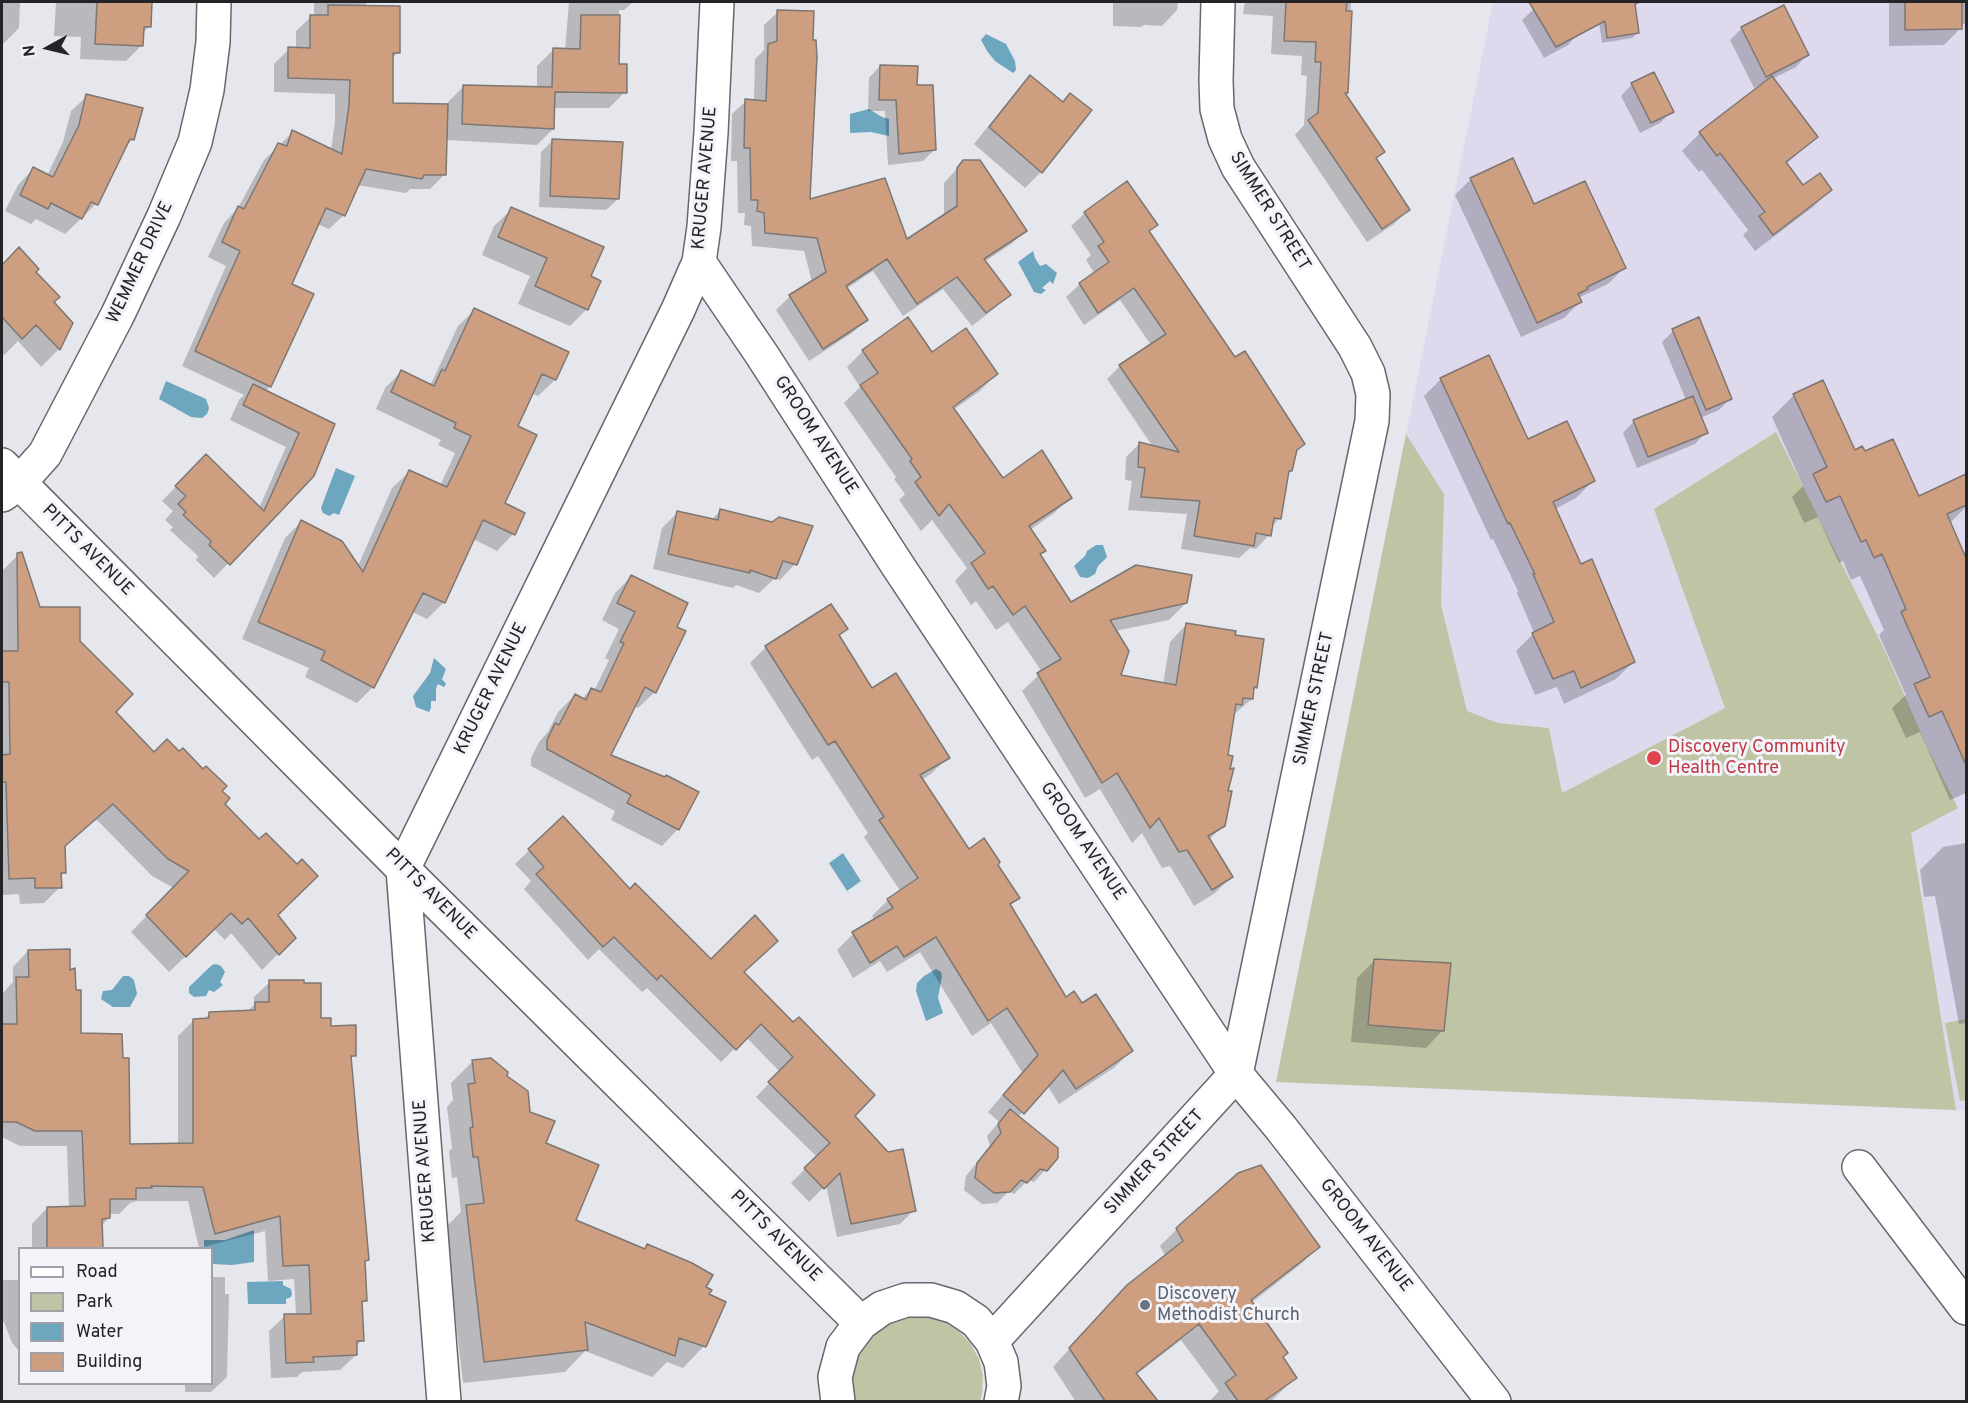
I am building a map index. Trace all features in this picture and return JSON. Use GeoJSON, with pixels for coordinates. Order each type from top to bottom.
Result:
{"type":"FeatureCollection","features":[{"type":"Feature","properties":{"kind":"street","name":"WEMMER DRIVE"},"geometry":{"type":"LineString","coordinates":[[7,481],[45,454],[118,314],[164,216],[195,142],[207,90],[213,42],[214,2]]}},
{"type":"Feature","properties":{"kind":"street","name":"KRUGER AVENUE"},"geometry":{"type":"LineString","coordinates":[[444,1401],[403,869],[673,321],[699,262],[711,133],[717,2]]}},
{"type":"Feature","properties":{"kind":"street","name":"SIMMER STREET"},"geometry":{"type":"LineString","coordinates":[[992,1341],[1236,1074],[1372,421],[1373,394],[1368,373],[1355,347],[1238,167],[1225,139],[1217,108],[1218,2]]}},
{"type":"Feature","properties":{"kind":"street","name":"GROOM AVENUE"},"geometry":{"type":"LineString","coordinates":[[699,262],[1236,1074],[1281,1128],[1494,1401]]}},
{"type":"Feature","properties":{"kind":"street","name":"PITTS AVENUE"},"geometry":{"type":"LineString","coordinates":[[7,481],[861,1323]]}},
{"type":"Feature","properties":{"kind":"street"},"geometry":{"type":"LineString","coordinates":[[1859,1167],[1966,1308]]}},
{"type":"Feature","properties":{"kind":"street"},"geometry":{"type":"LineString","coordinates":[[838,1401],[835,1377],[843,1347],[861,1323],[882,1308],[906,1300],[931,1300],[955,1307],[976,1321],[992,1341],[1001,1362],[1004,1386],[1001,1401]]}},
{"type":"Feature","properties":{"kind":"shaded area","name":"Discovery Community Health Centre"},"geometry":{"type":"Polygon","coordinates":[[[1493,2],[1966,2],[1966,1111],[1276,1082],[1493,2]]]}},
{"type":"Feature","properties":{"kind":"green space"},"geometry":{"type":"Polygon","coordinates":[[[1776,432],[1887,655],[1928,749],[1958,808],[1911,833],[1956,1110],[1276,1082],[1406,434],[1444,494],[1441,605],[1467,711],[1498,723],[1549,728],[1562,793],[1725,708],[1654,509],[1776,432]]]}},
{"type":"Feature","properties":{"kind":"green space"},"geometry":{"type":"Polygon","coordinates":[[[1966,1019],[1966,1100],[1960,1101],[1945,1023],[1966,1019]]]}},
{"type":"Feature","properties":{"kind":"green space"},"geometry":{"type":"Polygon","coordinates":[[[911,1316],[928,1316],[944,1321],[959,1331],[970,1343],[979,1359],[983,1376],[980,1401],[853,1402],[850,1386],[856,1353],[866,1339],[894,1320],[911,1316]]]}},
{"type":"Feature","properties":{"kind":"water"},"geometry":{"type":"Polygon","coordinates":[[[986,34],[1006,44],[1015,61],[1016,70],[1013,73],[995,61],[987,51],[981,40],[986,34]]]}},
{"type":"Feature","properties":{"kind":"water"},"geometry":{"type":"Polygon","coordinates":[[[869,109],[889,119],[889,136],[871,132],[850,133],[850,114],[869,109]]]}},
{"type":"Feature","properties":{"kind":"water"},"geometry":{"type":"Polygon","coordinates":[[[1033,251],[1040,266],[1046,264],[1057,273],[1053,284],[1050,281],[1042,288],[1046,290],[1041,294],[1034,292],[1018,262],[1033,251]]]}},
{"type":"Feature","properties":{"kind":"water"},"geometry":{"type":"Polygon","coordinates":[[[166,381],[206,399],[209,408],[207,414],[202,418],[191,417],[159,399],[166,381]]]}},
{"type":"Feature","properties":{"kind":"water"},"geometry":{"type":"Polygon","coordinates":[[[336,468],[355,476],[339,515],[334,513],[329,516],[323,513],[321,508],[336,468]]]}},
{"type":"Feature","properties":{"kind":"water"},"geometry":{"type":"Polygon","coordinates":[[[1096,545],[1103,545],[1107,557],[1098,566],[1095,574],[1088,578],[1080,577],[1074,566],[1087,551],[1096,545]]]}},
{"type":"Feature","properties":{"kind":"water"},"geometry":{"type":"Polygon","coordinates":[[[434,658],[446,669],[442,679],[446,684],[444,687],[438,684],[436,701],[431,701],[429,712],[416,707],[413,696],[430,673],[434,658]]]}},
{"type":"Feature","properties":{"kind":"water"},"geometry":{"type":"Polygon","coordinates":[[[843,853],[861,881],[847,891],[829,863],[843,853]]]}},
{"type":"Feature","properties":{"kind":"water"},"geometry":{"type":"Polygon","coordinates":[[[212,965],[221,966],[225,972],[220,982],[223,985],[214,992],[209,990],[206,996],[194,997],[189,993],[189,987],[212,965]]]}},
{"type":"Feature","properties":{"kind":"water"},"geometry":{"type":"Polygon","coordinates":[[[936,969],[941,972],[942,976],[938,998],[943,1013],[926,1021],[916,991],[917,983],[936,969]]]}},
{"type":"Feature","properties":{"kind":"water"},"geometry":{"type":"Polygon","coordinates":[[[123,976],[129,976],[134,980],[137,994],[130,1007],[113,1007],[101,999],[103,991],[112,990],[123,976]]]}},
{"type":"Feature","properties":{"kind":"water"},"geometry":{"type":"Polygon","coordinates":[[[254,1230],[254,1262],[232,1265],[213,1264],[213,1247],[204,1247],[204,1240],[225,1240],[254,1230]]]}},
{"type":"Feature","properties":{"kind":"water"},"geometry":{"type":"Polygon","coordinates":[[[283,1281],[283,1285],[291,1289],[292,1294],[286,1299],[286,1304],[248,1304],[247,1282],[283,1281]]]}},
{"type":"Feature","properties":{"kind":"building"},"geometry":{"type":"Polygon","coordinates":[[[97,2],[152,2],[151,27],[144,27],[143,46],[95,44],[97,2]]]}},
{"type":"Feature","properties":{"kind":"building"},"geometry":{"type":"Polygon","coordinates":[[[1286,2],[1347,2],[1346,11],[1352,11],[1348,93],[1345,93],[1385,152],[1376,158],[1410,210],[1382,229],[1308,120],[1318,113],[1321,62],[1315,62],[1316,42],[1284,41],[1286,2]]]}},
{"type":"Feature","properties":{"kind":"building"},"geometry":{"type":"Polygon","coordinates":[[[1529,2],[1640,2],[1635,4],[1639,33],[1607,38],[1605,21],[1556,47],[1529,2]]]}},
{"type":"Feature","properties":{"kind":"building"},"geometry":{"type":"Polygon","coordinates":[[[1905,2],[1962,2],[1962,29],[1905,30],[1905,2]]]}},
{"type":"Feature","properties":{"kind":"building"},"geometry":{"type":"Polygon","coordinates":[[[328,5],[400,6],[400,53],[393,53],[393,103],[448,104],[446,175],[424,175],[422,179],[366,169],[345,216],[326,208],[292,284],[314,294],[271,387],[195,351],[240,251],[222,242],[238,206],[244,209],[278,143],[287,146],[292,130],[342,154],[350,80],[288,78],[288,47],[310,48],[310,15],[328,15],[328,5]]]}},
{"type":"Feature","properties":{"kind":"building"},"geometry":{"type":"Polygon","coordinates":[[[1784,5],[1809,55],[1766,77],[1741,27],[1784,5]]]}},
{"type":"Feature","properties":{"kind":"building"},"geometry":{"type":"Polygon","coordinates":[[[777,10],[814,11],[813,40],[816,40],[817,57],[810,199],[885,178],[907,239],[957,206],[957,168],[963,160],[980,160],[1027,231],[984,259],[1011,295],[986,313],[957,277],[917,304],[887,259],[846,286],[868,320],[823,349],[789,295],[826,272],[817,238],[765,233],[764,213],[757,211],[758,200],[751,200],[750,148],[744,148],[745,99],[766,101],[768,44],[777,41],[777,10]]]}},
{"type":"Feature","properties":{"kind":"building"},"geometry":{"type":"Polygon","coordinates":[[[581,15],[620,15],[619,64],[627,64],[627,93],[555,92],[554,129],[462,124],[463,85],[552,87],[553,48],[580,49],[581,15]]]}},
{"type":"Feature","properties":{"kind":"building"},"geometry":{"type":"Polygon","coordinates":[[[880,65],[918,66],[917,85],[933,85],[936,150],[899,154],[896,100],[879,100],[880,65]]]}},
{"type":"Feature","properties":{"kind":"building"},"geometry":{"type":"Polygon","coordinates":[[[1654,72],[1674,112],[1651,123],[1631,83],[1654,72]]]}},
{"type":"Feature","properties":{"kind":"building"},"geometry":{"type":"Polygon","coordinates":[[[1030,75],[1063,102],[1070,93],[1092,110],[1042,173],[989,127],[1030,75]]]}},
{"type":"Feature","properties":{"kind":"building"},"geometry":{"type":"Polygon","coordinates":[[[1772,76],[1818,137],[1786,162],[1803,185],[1820,173],[1832,190],[1773,235],[1759,216],[1765,212],[1720,153],[1717,156],[1699,132],[1772,76]]]}},
{"type":"Feature","properties":{"kind":"building"},"geometry":{"type":"Polygon","coordinates":[[[86,94],[143,108],[134,140],[130,139],[98,205],[91,202],[82,219],[51,203],[48,209],[20,195],[33,167],[53,177],[79,125],[86,94]]]}},
{"type":"Feature","properties":{"kind":"building"},"geometry":{"type":"Polygon","coordinates":[[[552,139],[623,142],[619,199],[550,196],[552,139]]]}},
{"type":"Feature","properties":{"kind":"building"},"geometry":{"type":"Polygon","coordinates":[[[1513,158],[1534,204],[1585,181],[1626,268],[1587,287],[1588,289],[1578,294],[1582,302],[1537,323],[1470,178],[1513,158]]]}},
{"type":"Feature","properties":{"kind":"building"},"geometry":{"type":"Polygon","coordinates":[[[1127,181],[1158,225],[1149,231],[1235,357],[1245,351],[1305,444],[1297,450],[1292,471],[1289,471],[1281,519],[1274,518],[1271,536],[1256,533],[1254,546],[1194,536],[1200,501],[1141,497],[1145,468],[1138,467],[1139,442],[1179,452],[1119,365],[1166,334],[1134,288],[1098,313],[1079,283],[1109,262],[1098,246],[1104,242],[1084,212],[1127,181]]]}},
{"type":"Feature","properties":{"kind":"building"},"geometry":{"type":"Polygon","coordinates":[[[511,207],[604,247],[591,276],[601,281],[588,310],[535,286],[547,258],[498,237],[511,207]]]}},
{"type":"Feature","properties":{"kind":"building"},"geometry":{"type":"Polygon","coordinates":[[[19,247],[39,269],[36,272],[60,297],[54,302],[73,323],[60,350],[36,325],[22,339],[2,317],[2,265],[19,247]]]}},
{"type":"Feature","properties":{"kind":"building"},"geometry":{"type":"Polygon","coordinates":[[[474,308],[569,352],[556,380],[542,374],[518,426],[537,435],[505,503],[525,513],[515,535],[483,520],[445,603],[423,593],[374,688],[321,660],[325,651],[258,622],[301,520],[342,541],[363,572],[409,470],[447,487],[471,436],[454,428],[456,423],[391,392],[401,370],[434,386],[442,369],[445,371],[474,308]]]}},
{"type":"Feature","properties":{"kind":"building"},"geometry":{"type":"Polygon","coordinates":[[[908,317],[932,352],[966,328],[998,374],[953,407],[1003,478],[1042,450],[1072,498],[1029,526],[1046,551],[1040,554],[1071,602],[1136,565],[1192,575],[1187,603],[1110,620],[1129,651],[1121,675],[1176,685],[1186,623],[1236,631],[1235,635],[1264,639],[1257,688],[1254,687],[1253,699],[1243,698],[1242,705],[1236,704],[1228,755],[1233,756],[1230,769],[1234,768],[1228,791],[1232,791],[1225,826],[1208,836],[1233,877],[1212,890],[1187,850],[1179,852],[1159,818],[1150,828],[1117,773],[1102,783],[1037,673],[1061,659],[1025,606],[1013,615],[993,586],[988,589],[971,563],[985,553],[949,504],[939,516],[915,482],[921,477],[910,461],[912,459],[860,385],[878,373],[862,350],[908,317]]]}},
{"type":"Feature","properties":{"kind":"building"},"geometry":{"type":"Polygon","coordinates":[[[1699,317],[1732,399],[1706,410],[1672,329],[1699,317]]]}},
{"type":"Feature","properties":{"kind":"building"},"geometry":{"type":"Polygon","coordinates":[[[1489,355],[1528,439],[1567,421],[1595,481],[1553,502],[1581,564],[1592,559],[1635,662],[1581,688],[1574,671],[1553,679],[1532,633],[1554,622],[1533,574],[1535,574],[1510,523],[1508,524],[1440,378],[1489,355]]]}},
{"type":"Feature","properties":{"kind":"building"},"geometry":{"type":"Polygon","coordinates":[[[1823,380],[1855,450],[1862,446],[1865,451],[1893,439],[1919,496],[1966,474],[1966,505],[1947,514],[1966,558],[1966,765],[1942,711],[1929,717],[1914,684],[1930,677],[1901,612],[1906,609],[1882,554],[1874,558],[1866,540],[1861,542],[1840,496],[1826,502],[1813,474],[1827,467],[1793,394],[1823,380]]]}},
{"type":"Feature","properties":{"kind":"building"},"geometry":{"type":"Polygon","coordinates":[[[253,384],[335,424],[314,476],[230,565],[209,545],[211,541],[183,515],[186,512],[178,504],[186,496],[175,486],[206,454],[264,511],[299,433],[243,405],[253,384]]]}},
{"type":"Feature","properties":{"kind":"building"},"geometry":{"type":"Polygon","coordinates":[[[1693,396],[1708,433],[1648,457],[1633,420],[1693,396]]]}},
{"type":"Feature","properties":{"kind":"building"},"geometry":{"type":"Polygon","coordinates":[[[720,509],[772,522],[779,517],[813,526],[797,565],[783,561],[776,579],[750,570],[750,573],[668,554],[677,511],[718,520],[720,509]]]}},
{"type":"Feature","properties":{"kind":"building"},"geometry":{"type":"Polygon","coordinates":[[[22,552],[40,607],[80,607],[80,641],[133,694],[116,712],[154,752],[167,739],[179,751],[183,748],[203,769],[206,766],[227,786],[222,791],[230,798],[225,804],[259,839],[266,833],[297,864],[302,859],[318,876],[278,915],[296,938],[279,955],[248,918],[242,924],[231,913],[186,957],[146,915],[189,871],[168,859],[113,804],[65,846],[66,873],[61,873],[62,888],[35,888],[35,878],[9,879],[6,782],[2,782],[2,755],[10,754],[9,682],[2,682],[2,651],[18,651],[17,553],[22,552]]]}},
{"type":"Feature","properties":{"kind":"building"},"geometry":{"type":"Polygon","coordinates":[[[631,575],[688,603],[677,627],[686,631],[656,693],[645,687],[611,755],[665,777],[666,775],[699,792],[679,830],[627,803],[631,795],[547,749],[547,740],[555,723],[559,725],[575,694],[586,700],[591,688],[601,692],[624,643],[620,642],[635,612],[617,603],[631,575]]]}},
{"type":"Feature","properties":{"kind":"building"},"geometry":{"type":"Polygon","coordinates":[[[831,604],[848,629],[839,635],[872,688],[896,673],[950,758],[920,775],[969,849],[984,838],[1000,862],[998,865],[1020,898],[1010,904],[1066,997],[1074,991],[1082,1003],[1096,994],[1133,1051],[1076,1089],[1063,1070],[1024,1114],[1003,1095],[1038,1055],[1007,1008],[988,1021],[936,937],[904,957],[897,946],[870,963],[852,932],[893,908],[887,899],[918,878],[879,820],[884,817],[835,741],[828,745],[765,646],[831,604]]]}},
{"type":"Feature","properties":{"kind":"building"},"geometry":{"type":"Polygon","coordinates":[[[563,816],[630,889],[635,883],[711,959],[755,915],[778,941],[744,972],[793,1022],[799,1017],[875,1095],[855,1116],[888,1152],[903,1149],[916,1211],[851,1224],[840,1173],[824,1189],[804,1168],[830,1143],[768,1082],[793,1057],[761,1024],[736,1050],[661,975],[657,980],[614,937],[603,947],[536,874],[544,867],[528,849],[563,816]]]}},
{"type":"Feature","properties":{"kind":"building"},"geometry":{"type":"Polygon","coordinates":[[[70,949],[70,970],[75,968],[76,990],[81,990],[81,1033],[122,1034],[123,1058],[129,1058],[130,1144],[193,1143],[193,1019],[209,1018],[209,1012],[255,1010],[255,1002],[269,1002],[269,980],[304,980],[304,983],[321,983],[321,1018],[331,1018],[331,1026],[356,1025],[356,1056],[351,1056],[369,1260],[365,1261],[367,1301],[362,1301],[364,1341],[357,1341],[357,1355],[313,1357],[314,1362],[286,1363],[284,1314],[311,1314],[309,1265],[283,1266],[280,1216],[215,1234],[203,1187],[136,1188],[136,1199],[110,1199],[110,1218],[102,1219],[103,1247],[47,1247],[47,1207],[85,1206],[82,1131],[35,1131],[16,1122],[2,1122],[2,1024],[17,1024],[16,977],[29,977],[28,950],[70,949]]]}},
{"type":"Feature","properties":{"kind":"building"},"geometry":{"type":"Polygon","coordinates":[[[1374,959],[1451,963],[1444,1031],[1368,1025],[1374,959]]]}},
{"type":"Feature","properties":{"kind":"building"},"geometry":{"type":"Polygon","coordinates":[[[491,1058],[508,1072],[507,1076],[528,1091],[530,1112],[555,1121],[546,1143],[599,1165],[576,1220],[645,1249],[647,1244],[692,1263],[713,1275],[706,1287],[712,1290],[709,1294],[726,1302],[706,1347],[679,1338],[675,1356],[585,1322],[588,1350],[484,1362],[466,1205],[484,1203],[478,1157],[473,1157],[470,1128],[473,1127],[468,1084],[475,1083],[472,1060],[491,1058]]]}},
{"type":"Feature","properties":{"kind":"building"},"geometry":{"type":"Polygon","coordinates":[[[1010,1109],[1058,1148],[1058,1158],[1047,1171],[1040,1169],[1027,1183],[1021,1180],[1010,1192],[994,1193],[975,1178],[977,1163],[1001,1133],[998,1124],[1010,1109]]]}},
{"type":"Feature","properties":{"kind":"building"},"geometry":{"type":"Polygon","coordinates":[[[1261,1165],[1320,1247],[1251,1300],[1288,1353],[1283,1357],[1297,1378],[1264,1401],[1238,1401],[1225,1383],[1236,1375],[1199,1324],[1136,1373],[1158,1401],[1105,1401],[1069,1348],[1127,1285],[1183,1241],[1176,1228],[1238,1173],[1261,1165]]]}},
{"type":"Feature","properties":{"kind":"place","name":"Discovery Community Health Centre"},"geometry":{"type":"Point","coordinates":[1654,758]}},
{"type":"Feature","properties":{"kind":"place","name":"Discovery Methodist Church"},"geometry":{"type":"Point","coordinates":[1145,1305]}}]}
